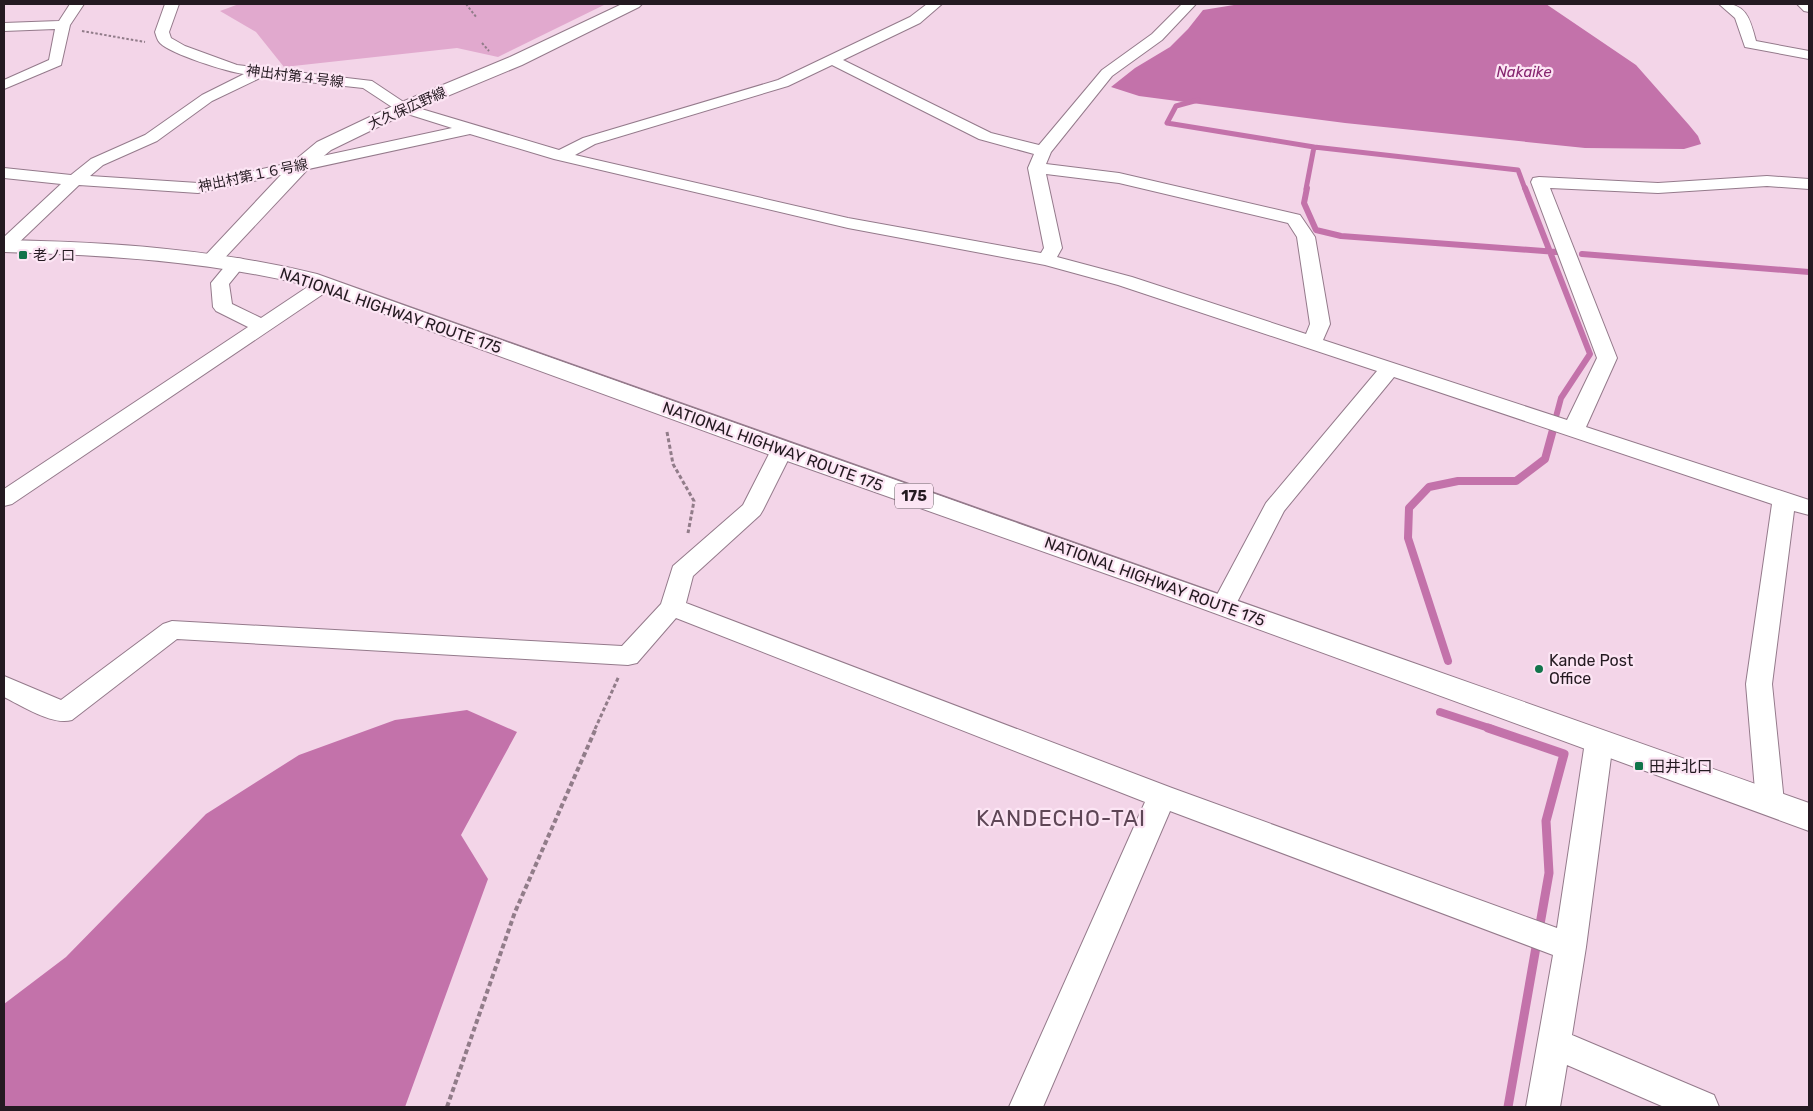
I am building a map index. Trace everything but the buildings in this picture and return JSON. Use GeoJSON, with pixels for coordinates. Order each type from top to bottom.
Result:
{"type":"FeatureCollection","features":[{"type":"Feature","properties":{"kind":"main road","name":"大久保広野線"},"geometry":{"type":"LineString","coordinates":[[225,261],[301,165],[324,146],[403,108],[516,61],[634,4]]}},
{"type":"Feature","properties":{"kind":"main road","name":"NATIONAL HIGHWAY ROUTE 175"},"geometry":{"type":"LineString","coordinates":[[4,246],[81,248],[225,261],[277,271],[325,284],[782,450],[1809,816]]}},
{"type":"Feature","properties":{"kind":"street"},"geometry":{"type":"LineString","coordinates":[[4,85],[56,62],[62,28],[77,4]]}},
{"type":"Feature","properties":{"kind":"street","name":"神出村第４号線"},"geometry":{"type":"LineString","coordinates":[[172,4],[162,32],[165,40],[180,49],[234,69],[367,84],[403,108],[560,156],[848,223],[1047,260],[1125,281],[1809,508]]}},
{"type":"Feature","properties":{"kind":"street"},"geometry":{"type":"LineString","coordinates":[[560,156],[589,141],[784,83],[915,20],[935,4]]}},
{"type":"Feature","properties":{"kind":"street"},"geometry":{"type":"LineString","coordinates":[[1047,260],[1053,248],[1036,168],[1043,151],[1107,73],[1157,37],[1189,4]]}},
{"type":"Feature","properties":{"kind":"street"},"geometry":{"type":"LineString","coordinates":[[1726,4],[1743,17],[1750,44],[1809,55]]}},
{"type":"Feature","properties":{"kind":"street"},"geometry":{"type":"LineString","coordinates":[[1804,4],[1809,8]]}},
{"type":"Feature","properties":{"kind":"street"},"geometry":{"type":"LineString","coordinates":[[4,27],[62,28]]}},
{"type":"Feature","properties":{"kind":"street"},"geometry":{"type":"LineString","coordinates":[[829,60],[839,63],[985,136],[1043,151]]}},
{"type":"Feature","properties":{"kind":"street"},"geometry":{"type":"LineString","coordinates":[[4,246],[97,162],[151,138],[207,98],[258,73]]}},
{"type":"Feature","properties":{"kind":"street","name":"神出村第１６号線"},"geometry":{"type":"LineString","coordinates":[[4,173],[75,180],[198,188],[469,129]]}},
{"type":"Feature","properties":{"kind":"street"},"geometry":{"type":"LineString","coordinates":[[1036,168],[1119,178],[1294,219],[1306,237],[1320,324],[1312,343]]}},
{"type":"Feature","properties":{"kind":"street"},"geometry":{"type":"LineString","coordinates":[[1574,429],[1607,358],[1539,182],[1658,188],[1767,181],[1809,184]]}},
{"type":"Feature","properties":{"kind":"street"},"geometry":{"type":"LineString","coordinates":[[225,261],[220,283],[223,308],[262,326]]}},
{"type":"Feature","properties":{"kind":"street"},"geometry":{"type":"LineString","coordinates":[[4,499],[325,284]]}},
{"type":"Feature","properties":{"kind":"street"},"geometry":{"type":"LineString","coordinates":[[1223,606],[1274,508],[1390,369]]}},
{"type":"Feature","properties":{"kind":"street"},"geometry":{"type":"LineString","coordinates":[[4,686],[63,713],[172,630],[628,656],[672,607],[682,572],[752,510],[782,450]]}},
{"type":"Feature","properties":{"kind":"street"},"geometry":{"type":"LineString","coordinates":[[1770,802],[1760,684],[1784,499]]}},
{"type":"Feature","properties":{"kind":"street"},"geometry":{"type":"LineString","coordinates":[[672,607],[1162,796],[1570,947]]}},
{"type":"Feature","properties":{"kind":"street"},"geometry":{"type":"LineString","coordinates":[[1543,1107],[1570,947],[1599,742]]}},
{"type":"Feature","properties":{"kind":"street"},"geometry":{"type":"LineString","coordinates":[[1026,1107],[1162,796]]}},
{"type":"Feature","properties":{"kind":"street"},"geometry":{"type":"LineString","coordinates":[[1554,1043],[1702,1107]]}},
{"type":"Feature","properties":{"kind":"path"},"geometry":{"type":"LineString","coordinates":[[466,4],[477,18]]}},
{"type":"Feature","properties":{"kind":"path"},"geometry":{"type":"LineString","coordinates":[[62,28],[122,37],[180,49]]}},
{"type":"Feature","properties":{"kind":"path"},"geometry":{"type":"LineString","coordinates":[[679,412],[666,434],[673,464],[694,501],[682,572]]}},
{"type":"Feature","properties":{"kind":"path"},"geometry":{"type":"LineString","coordinates":[[447,1107],[515,912],[628,656]]}},
{"type":"Feature","properties":{"kind":"shaded area"},"geometry":{"type":"Polygon","coordinates":[[[239,4],[606,4],[498,57],[457,48],[284,67],[256,32],[220,11],[239,4]]]}},
{"type":"Feature","properties":{"kind":"water","name":"Nakaike"},"geometry":{"type":"Polygon","coordinates":[[[1240,4],[1546,4],[1636,65],[1689,125],[1698,136],[1701,144],[1684,149],[1585,148],[1345,123],[1139,96],[1111,87],[1135,68],[1170,47],[1203,10],[1240,4]]]}},
{"type":"Feature","properties":{"kind":"water"},"geometry":{"type":"Polygon","coordinates":[[[467,710],[517,732],[461,835],[488,879],[405,1107],[4,1107],[4,1004],[66,957],[206,814],[299,755],[395,720],[467,710]]]}},
{"type":"Feature","properties":{"kind":"waterway"},"geometry":{"type":"LineString","coordinates":[[1198,100],[1176,106],[1167,123],[1314,147]]}},
{"type":"Feature","properties":{"kind":"waterway"},"geometry":{"type":"LineString","coordinates":[[1306,189],[1314,147]]}},
{"type":"Feature","properties":{"kind":"waterway"},"geometry":{"type":"LineString","coordinates":[[1314,147],[1518,170],[1525,189]]}},
{"type":"Feature","properties":{"kind":"waterway"},"geometry":{"type":"LineString","coordinates":[[1307,188],[1304,203],[1316,230],[1341,236],[1550,251]]}},
{"type":"Feature","properties":{"kind":"waterway"},"geometry":{"type":"LineString","coordinates":[[1525,188],[1550,251]]}},
{"type":"Feature","properties":{"kind":"waterway"},"geometry":{"type":"LineString","coordinates":[[1550,251],[1557,252]]}},
{"type":"Feature","properties":{"kind":"waterway"},"geometry":{"type":"LineString","coordinates":[[1550,251],[1590,354],[1561,398],[1553,428]]}},
{"type":"Feature","properties":{"kind":"waterway"},"geometry":{"type":"LineString","coordinates":[[1582,254],[1809,272]]}},
{"type":"Feature","properties":{"kind":"waterway"},"geometry":{"type":"LineString","coordinates":[[1448,661],[1408,538],[1409,508],[1429,487],[1458,481],[1516,481],[1545,459],[1554,426]]}},
{"type":"Feature","properties":{"kind":"waterway"},"geometry":{"type":"LineString","coordinates":[[1440,712],[1492,729]]}},
{"type":"Feature","properties":{"kind":"waterway"},"geometry":{"type":"LineString","coordinates":[[1488,728],[1564,754],[1546,821],[1549,873],[1508,1107]]}},
{"type":"Feature","properties":{"kind":"place","name":"老ノ口"},"geometry":{"type":"Point","coordinates":[23,255]}},
{"type":"Feature","properties":{"kind":"place","name":"Kande Post Office"},"geometry":{"type":"Point","coordinates":[1539,669]}},
{"type":"Feature","properties":{"kind":"place","name":"田井北口"},"geometry":{"type":"Point","coordinates":[1639,766]}},
{"type":"Feature","properties":{"kind":"district","name":"KANDECHO-TAI"},"geometry":{"type":"Point","coordinates":[1061,818]}}]}
